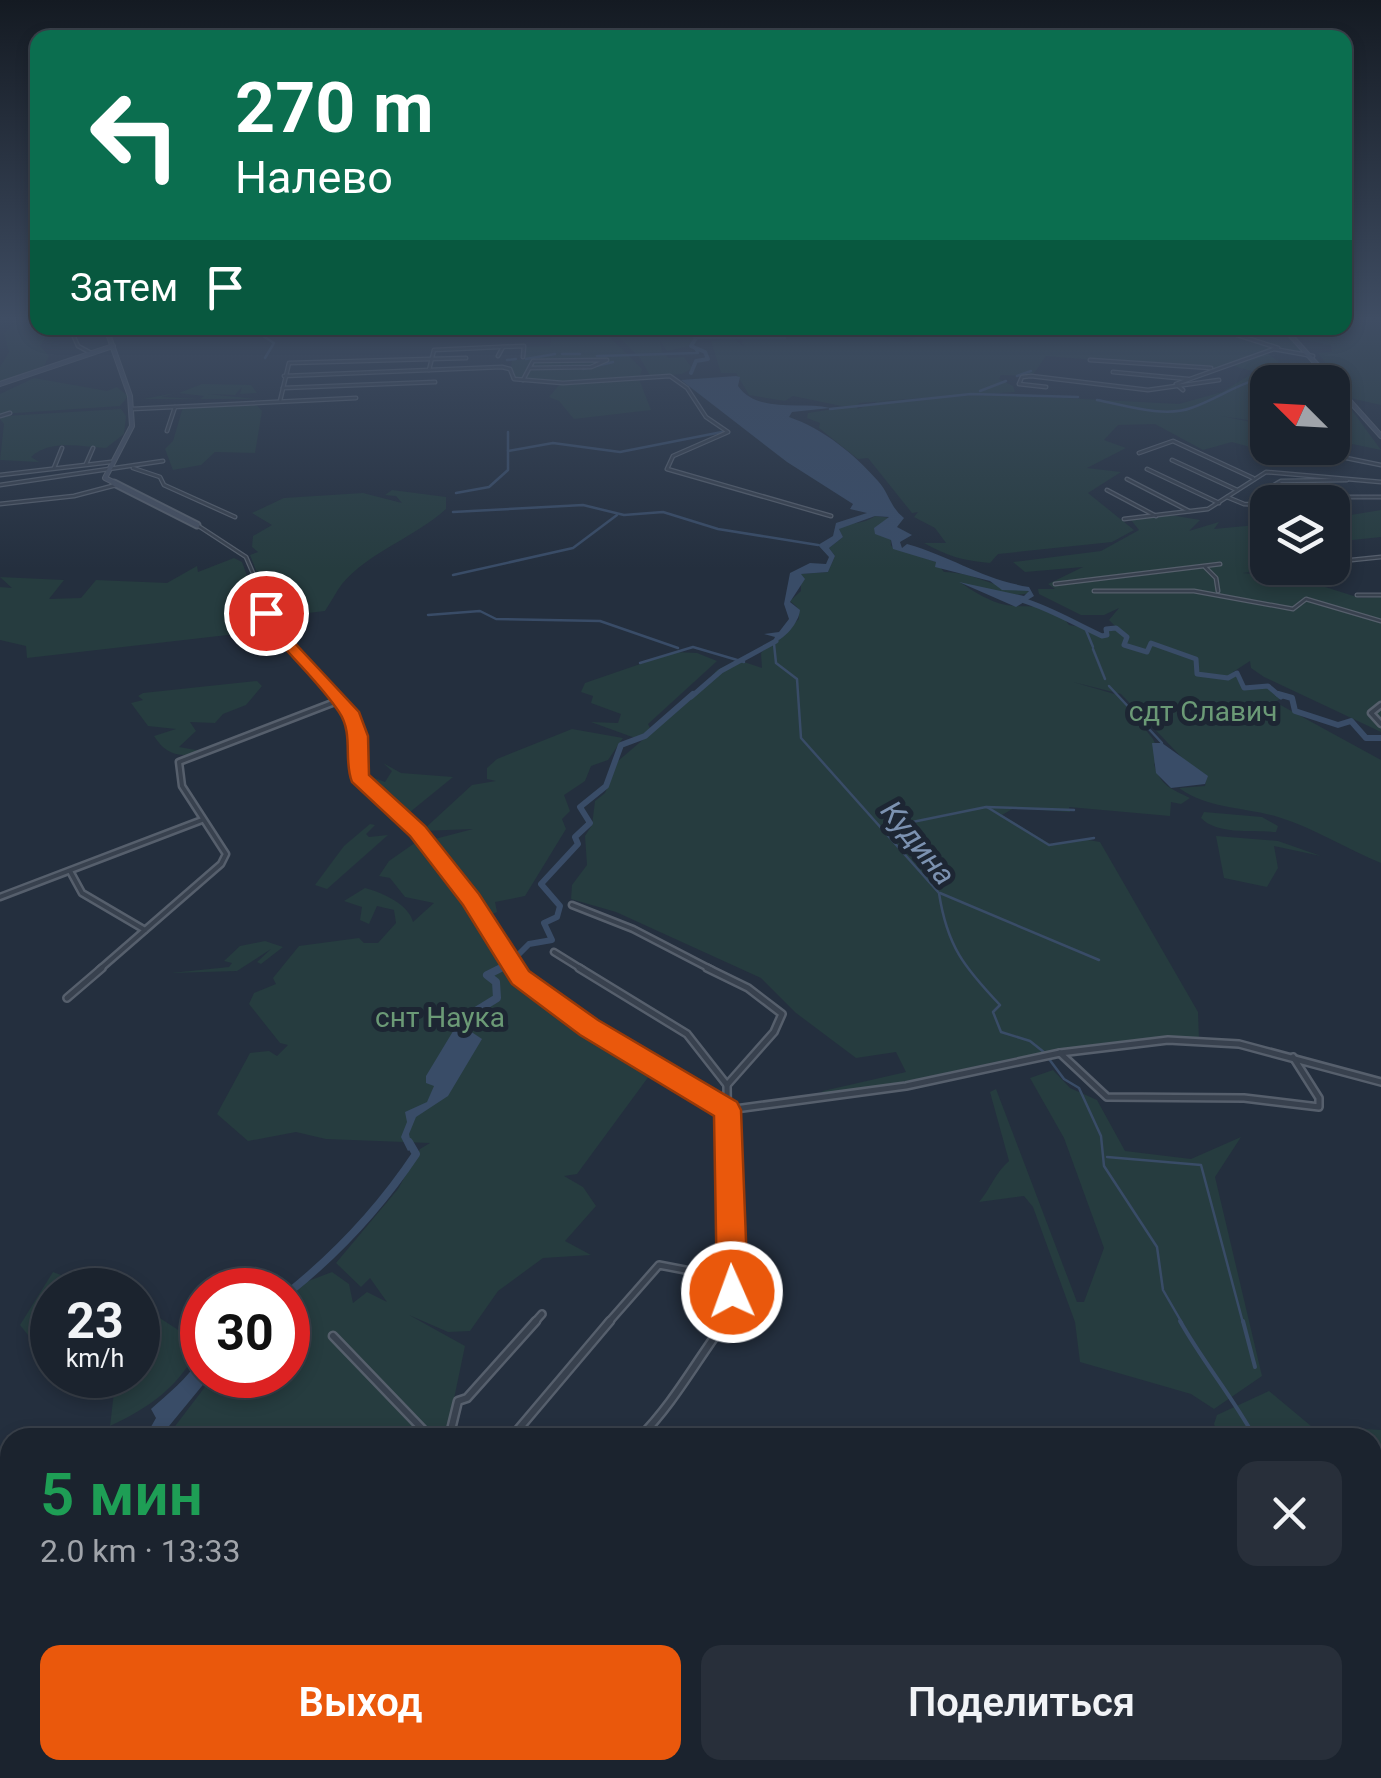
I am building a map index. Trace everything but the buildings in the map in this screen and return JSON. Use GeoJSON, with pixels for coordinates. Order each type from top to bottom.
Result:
{"type":"FeatureCollection","features":[{"type":"Feature","properties":{"kind":"main road"},"geometry":{"type":"LineString","coordinates":[[130,403],[132,426],[104,478],[197,525]]}},
{"type":"Feature","properties":{"kind":"main road"},"geometry":{"type":"LineString","coordinates":[[1353,403],[1381,436]]}},
{"type":"Feature","properties":{"kind":"street"},"geometry":{"type":"LineString","coordinates":[[132,409],[239,403]]}},
{"type":"Feature","properties":{"kind":"street"},"geometry":{"type":"LineString","coordinates":[[697,403],[706,417],[728,432],[672,456],[667,469],[832,516]]}},
{"type":"Feature","properties":{"kind":"street"},"geometry":{"type":"LineString","coordinates":[[166,431],[175,406]]}},
{"type":"Feature","properties":{"kind":"street"},"geometry":{"type":"LineString","coordinates":[[0,416],[10,412]]}},
{"type":"Feature","properties":{"kind":"street"},"geometry":{"type":"LineString","coordinates":[[1138,453],[1173,441],[1253,478]]}},
{"type":"Feature","properties":{"kind":"street"},"geometry":{"type":"LineString","coordinates":[[54,468],[62,448]]}},
{"type":"Feature","properties":{"kind":"street"},"geometry":{"type":"LineString","coordinates":[[86,464],[94,448]]}},
{"type":"Feature","properties":{"kind":"street"},"geometry":{"type":"LineString","coordinates":[[1350,459],[1381,465]]}},
{"type":"Feature","properties":{"kind":"street"},"geometry":{"type":"LineString","coordinates":[[0,485],[133,468],[163,460]]}},
{"type":"Feature","properties":{"kind":"street"},"geometry":{"type":"LineString","coordinates":[[1172,460],[1237,490]]}},
{"type":"Feature","properties":{"kind":"street"},"geometry":{"type":"LineString","coordinates":[[0,475],[111,462]]}},
{"type":"Feature","properties":{"kind":"street"},"geometry":{"type":"LineString","coordinates":[[133,468],[160,477],[164,485],[234,516]]}},
{"type":"Feature","properties":{"kind":"street"},"geometry":{"type":"LineString","coordinates":[[1147,469],[1219,503]]}},
{"type":"Feature","properties":{"kind":"street"},"geometry":{"type":"LineString","coordinates":[[1124,519],[1193,512],[1219,503],[1253,478],[1274,471],[1381,482]]}},
{"type":"Feature","properties":{"kind":"street"},"geometry":{"type":"LineString","coordinates":[[1274,485],[1281,480],[1353,478]]}},
{"type":"Feature","properties":{"kind":"street"},"geometry":{"type":"LineString","coordinates":[[1127,479],[1193,512]]}},
{"type":"Feature","properties":{"kind":"street"},"geometry":{"type":"LineString","coordinates":[[0,504],[67,494],[82,499],[116,485]]}},
{"type":"Feature","properties":{"kind":"street"},"geometry":{"type":"LineString","coordinates":[[1107,490],[1156,516]]}},
{"type":"Feature","properties":{"kind":"street"},"geometry":{"type":"LineString","coordinates":[[1350,497],[1381,497]]}},
{"type":"Feature","properties":{"kind":"street"},"geometry":{"type":"LineString","coordinates":[[1227,498],[1250,504]]}},
{"type":"Feature","properties":{"kind":"street"},"geometry":{"type":"LineString","coordinates":[[197,525],[246,558],[280,636],[340,700],[356,724],[359,777],[418,831],[471,900],[521,978],[589,1028],[728,1110],[906,1086],[1060,1054],[1168,1040],[1239,1044],[1381,1082]]}},
{"type":"Feature","properties":{"kind":"street"},"geometry":{"type":"LineString","coordinates":[[1350,561],[1381,558]]}},
{"type":"Feature","properties":{"kind":"street"},"geometry":{"type":"LineString","coordinates":[[1055,584],[1220,564]]}},
{"type":"Feature","properties":{"kind":"street"},"geometry":{"type":"LineString","coordinates":[[1204,567],[1216,578],[1218,591]]}},
{"type":"Feature","properties":{"kind":"street"},"geometry":{"type":"LineString","coordinates":[[1094,591],[1159,587],[1218,591],[1293,608],[1306,599],[1381,622]]}},
{"type":"Feature","properties":{"kind":"street"},"geometry":{"type":"LineString","coordinates":[[1357,594],[1381,595]]}},
{"type":"Feature","properties":{"kind":"street"},"geometry":{"type":"LineString","coordinates":[[66,998],[221,864],[226,854],[182,786],[180,760],[340,700]]}},
{"type":"Feature","properties":{"kind":"street"},"geometry":{"type":"LineString","coordinates":[[1381,705],[1370,713],[1381,724]]}},
{"type":"Feature","properties":{"kind":"street"},"geometry":{"type":"LineString","coordinates":[[0,898],[202,820]]}},
{"type":"Feature","properties":{"kind":"street"},"geometry":{"type":"LineString","coordinates":[[70,871],[82,894],[144,930]]}},
{"type":"Feature","properties":{"kind":"street"},"geometry":{"type":"LineString","coordinates":[[572,905],[646,931],[689,958],[745,982],[782,1014],[774,1032],[727,1085]]}},
{"type":"Feature","properties":{"kind":"street"},"geometry":{"type":"LineString","coordinates":[[554,952],[687,1034],[727,1085],[732,1297],[724,1325],[686,1378],[673,1404],[649,1428]]}},
{"type":"Feature","properties":{"kind":"street"},"geometry":{"type":"LineString","coordinates":[[1060,1054],[1107,1097],[1244,1098],[1319,1107],[1319,1098],[1291,1055]]}},
{"type":"Feature","properties":{"kind":"street"},"geometry":{"type":"LineString","coordinates":[[519,1428],[658,1264],[732,1278]]}},
{"type":"Feature","properties":{"kind":"street"},"geometry":{"type":"LineString","coordinates":[[451,1428],[458,1400],[466,1398],[542,1314]]}},
{"type":"Feature","properties":{"kind":"street"},"geometry":{"type":"LineString","coordinates":[[332,1336],[421,1428]]}},
{"type":"Feature","properties":{"kind":"green space"},"geometry":{"type":"Polygon","coordinates":[[[0,403],[122,403],[120,406],[0,414],[0,403]]]}},
{"type":"Feature","properties":{"kind":"green space"},"geometry":{"type":"Polygon","coordinates":[[[255,403],[262,411],[255,453],[215,452],[201,465],[173,470],[165,449],[173,441],[183,407],[255,403]]]}},
{"type":"Feature","properties":{"kind":"green space"},"geometry":{"type":"Polygon","coordinates":[[[561,403],[648,403],[651,410],[574,419],[561,403]]]}},
{"type":"Feature","properties":{"kind":"green space"},"geometry":{"type":"Polygon","coordinates":[[[827,403],[860,403],[857,409],[875,403],[1250,403],[1250,420],[1221,416],[1250,422],[1250,447],[1232,442],[1203,450],[1155,424],[1118,425],[1104,440],[1126,448],[1087,468],[1121,472],[1088,493],[1134,530],[1112,542],[998,554],[990,563],[956,557],[924,543],[946,543],[935,528],[914,517],[918,512],[912,513],[868,458],[858,459],[819,428],[820,423],[807,418],[808,413],[846,407],[827,403]]]}},
{"type":"Feature","properties":{"kind":"green space"},"geometry":{"type":"Polygon","coordinates":[[[1350,408],[1381,450],[1350,444],[1350,408]]]}},
{"type":"Feature","properties":{"kind":"green space"},"geometry":{"type":"Polygon","coordinates":[[[121,409],[126,416],[124,434],[106,448],[57,446],[31,457],[39,462],[0,460],[4,424],[0,419],[5,416],[121,409]]]}},
{"type":"Feature","properties":{"kind":"green space"},"geometry":{"type":"Polygon","coordinates":[[[392,490],[446,497],[446,509],[353,572],[325,611],[274,617],[250,555],[258,552],[252,547],[253,536],[272,525],[252,513],[284,498],[363,493],[402,503],[396,496],[385,495],[392,490]]]}},
{"type":"Feature","properties":{"kind":"green space"},"geometry":{"type":"Polygon","coordinates":[[[1381,510],[1381,537],[1350,540],[1350,515],[1381,510]]]}},
{"type":"Feature","properties":{"kind":"green space","name":"сдт Славич"},"geometry":{"type":"Polygon","coordinates":[[[1170,515],[1200,520],[1189,531],[1219,522],[1214,529],[1250,526],[1250,572],[1243,573],[1250,574],[1250,585],[1319,585],[1360,598],[1381,597],[1381,732],[1264,677],[1251,668],[1250,661],[1233,672],[1244,688],[1268,686],[1282,698],[1275,702],[1381,760],[1381,863],[1291,822],[1190,795],[1179,788],[1205,786],[1207,776],[1184,768],[1188,764],[1121,694],[1073,682],[1118,695],[1153,739],[1162,758],[1154,764],[1160,777],[1190,798],[1181,804],[1171,802],[1170,816],[1069,807],[1070,812],[1014,808],[1002,815],[1052,845],[1082,839],[1100,842],[1198,1012],[1199,1039],[1151,1039],[1056,1050],[819,1096],[823,1091],[906,1072],[896,1052],[856,1058],[796,1013],[761,978],[616,912],[571,899],[572,885],[587,865],[585,836],[592,825],[595,801],[605,793],[618,761],[693,697],[717,670],[738,660],[762,668],[761,653],[799,619],[797,607],[790,601],[801,591],[801,574],[828,572],[835,556],[829,548],[843,537],[839,529],[875,516],[890,518],[891,546],[936,562],[944,572],[1026,589],[1029,593],[1012,595],[961,583],[1000,604],[1056,612],[1069,625],[1093,629],[1102,636],[1107,635],[1106,629],[1116,627],[1109,620],[1119,608],[1104,615],[1081,615],[1039,594],[1038,589],[1055,589],[1048,584],[1083,567],[1025,572],[1013,562],[1101,551],[1139,530],[1131,520],[1170,515]]]}},
{"type":"Feature","properties":{"kind":"green space"},"geometry":{"type":"Polygon","coordinates":[[[234,558],[242,562],[265,626],[263,631],[27,658],[26,646],[0,640],[0,587],[12,588],[0,577],[64,580],[49,599],[81,598],[96,580],[167,583],[197,566],[198,572],[234,558]]]}},
{"type":"Feature","properties":{"kind":"green space"},"geometry":{"type":"Polygon","coordinates":[[[675,652],[697,653],[717,661],[648,724],[651,730],[635,738],[591,722],[618,723],[621,714],[591,703],[593,696],[581,692],[585,683],[675,652]]]}},
{"type":"Feature","properties":{"kind":"green space"},"geometry":{"type":"Polygon","coordinates":[[[257,681],[262,686],[246,705],[223,714],[215,723],[190,722],[196,731],[179,747],[201,751],[187,755],[169,751],[154,736],[176,729],[148,726],[131,703],[143,700],[138,696],[143,693],[257,681]]]}},
{"type":"Feature","properties":{"kind":"green space"},"geometry":{"type":"Polygon","coordinates":[[[572,729],[623,738],[608,760],[591,766],[585,781],[564,795],[570,811],[562,819],[566,829],[525,896],[495,902],[497,912],[488,916],[431,840],[473,829],[422,831],[472,785],[496,781],[487,779],[487,768],[497,759],[572,729]]]}},
{"type":"Feature","properties":{"kind":"green space"},"geometry":{"type":"Polygon","coordinates":[[[383,763],[401,773],[453,777],[410,812],[405,811],[359,772],[385,782],[392,771],[383,763]]]}},
{"type":"Feature","properties":{"kind":"green space"},"geometry":{"type":"Polygon","coordinates":[[[1204,812],[1262,817],[1278,826],[1276,832],[1226,829],[1201,818],[1204,812]]]}},
{"type":"Feature","properties":{"kind":"green space"},"geometry":{"type":"Polygon","coordinates":[[[370,824],[375,825],[366,834],[369,837],[388,835],[327,889],[315,885],[344,846],[370,824]]]}},
{"type":"Feature","properties":{"kind":"green space"},"geometry":{"type":"Polygon","coordinates":[[[1216,836],[1278,841],[1321,856],[1274,846],[1278,868],[1267,887],[1224,878],[1216,836]]]}},
{"type":"Feature","properties":{"kind":"green space","name":"снт Наука"},"geometry":{"type":"Polygon","coordinates":[[[419,840],[489,929],[525,988],[652,1072],[577,1174],[564,1176],[583,1187],[596,1206],[565,1241],[591,1255],[543,1258],[498,1291],[470,1331],[448,1332],[409,1315],[465,1346],[448,1428],[174,1428],[196,1398],[310,1398],[310,1280],[332,1272],[349,1284],[353,1303],[367,1292],[387,1302],[370,1278],[361,1287],[336,1263],[398,1189],[420,1149],[430,1143],[326,1139],[296,1132],[248,1141],[217,1114],[250,1053],[269,1051],[277,1056],[288,1045],[280,1043],[249,1004],[254,993],[276,984],[273,978],[299,946],[359,938],[364,943],[378,943],[396,923],[394,910],[377,906],[369,924],[360,920],[362,907],[344,901],[365,888],[372,890],[401,905],[413,922],[434,903],[405,897],[390,878],[379,876],[389,861],[419,840]]]}},
{"type":"Feature","properties":{"kind":"green space"},"geometry":{"type":"Polygon","coordinates":[[[265,941],[283,947],[261,964],[257,962],[271,949],[237,971],[171,973],[229,967],[232,963],[224,961],[240,946],[265,941]]]}},
{"type":"Feature","properties":{"kind":"green space"},"geometry":{"type":"Polygon","coordinates":[[[1053,1070],[1070,1088],[1097,1100],[1125,1151],[1191,1159],[1241,1137],[1215,1177],[1262,1376],[1214,1409],[1191,1394],[1080,1362],[1075,1322],[1033,1207],[1024,1196],[979,1202],[1009,1161],[990,1092],[996,1089],[1077,1302],[1084,1302],[1104,1248],[1064,1138],[1030,1078],[1053,1070]]]}},
{"type":"Feature","properties":{"kind":"green space"},"geometry":{"type":"Polygon","coordinates":[[[30,1309],[30,1336],[20,1325],[30,1309]]]}},
{"type":"Feature","properties":{"kind":"green space"},"geometry":{"type":"Polygon","coordinates":[[[160,1318],[180,1331],[180,1376],[160,1396],[160,1318]]]}},
{"type":"Feature","properties":{"kind":"green space"},"geometry":{"type":"Polygon","coordinates":[[[1269,1391],[1311,1426],[1346,1428],[1216,1428],[1217,1415],[1269,1391]]]}},
{"type":"Feature","properties":{"kind":"green space"},"geometry":{"type":"Polygon","coordinates":[[[113,1398],[157,1398],[138,1411],[110,1426],[113,1398]]]}},
{"type":"Feature","properties":{"kind":"water"},"geometry":{"type":"Polygon","coordinates":[[[711,403],[830,408],[792,412],[789,417],[838,443],[878,481],[904,518],[897,527],[912,535],[900,542],[902,548],[907,544],[996,579],[1029,587],[1034,596],[1016,607],[959,582],[1024,596],[1029,591],[1002,590],[990,581],[935,567],[936,562],[893,549],[891,540],[875,534],[874,528],[889,517],[875,516],[839,529],[843,537],[829,548],[835,556],[828,572],[801,574],[805,579],[790,602],[800,610],[797,620],[772,643],[775,637],[764,634],[779,632],[789,619],[784,604],[790,573],[810,563],[826,564],[829,557],[818,545],[833,536],[836,523],[867,513],[850,509],[853,504],[787,462],[711,403]]]}},
{"type":"Feature","properties":{"kind":"water"},"geometry":{"type":"Polygon","coordinates":[[[1152,743],[1162,743],[1208,776],[1205,784],[1171,788],[1156,773],[1152,743]]]}},
{"type":"Feature","properties":{"kind":"water"},"geometry":{"type":"Polygon","coordinates":[[[458,1023],[482,1039],[448,1096],[416,1117],[409,1134],[412,1148],[408,1151],[401,1137],[407,1122],[405,1112],[427,1102],[434,1086],[426,1083],[426,1076],[458,1023]]]}},
{"type":"Feature","properties":{"kind":"water"},"geometry":{"type":"Polygon","coordinates":[[[180,1382],[180,1398],[192,1398],[167,1428],[150,1428],[156,1418],[151,1409],[180,1382]]]}},
{"type":"Feature","properties":{"kind":"waterway"},"geometry":{"type":"LineString","coordinates":[[830,409],[887,403]]}},
{"type":"Feature","properties":{"kind":"waterway"},"geometry":{"type":"LineString","coordinates":[[1111,403],[1169,412],[1203,403]]}},
{"type":"Feature","properties":{"kind":"waterway"},"geometry":{"type":"LineString","coordinates":[[508,432],[508,451]]}},
{"type":"Feature","properties":{"kind":"waterway"},"geometry":{"type":"LineString","coordinates":[[508,451],[553,443],[620,452],[722,432]]}},
{"type":"Feature","properties":{"kind":"waterway"},"geometry":{"type":"LineString","coordinates":[[456,493],[489,487],[508,470],[508,451]]}},
{"type":"Feature","properties":{"kind":"waterway"},"geometry":{"type":"LineString","coordinates":[[453,512],[583,505],[624,515],[663,512],[718,529],[818,545]]}},
{"type":"Feature","properties":{"kind":"waterway"},"geometry":{"type":"LineString","coordinates":[[453,575],[573,548],[617,515]]}},
{"type":"Feature","properties":{"kind":"waterway"},"geometry":{"type":"LineString","coordinates":[[1026,598],[1022,600],[1102,636],[1107,635],[1106,629],[1116,628],[1127,637],[1124,645],[1147,652],[1151,643],[1196,659],[1197,674],[1228,678],[1237,673],[1244,688],[1268,686],[1281,697]]}},
{"type":"Feature","properties":{"kind":"waterway"},"geometry":{"type":"LineString","coordinates":[[428,615],[480,611],[496,619],[600,621],[678,648]]}},
{"type":"Feature","properties":{"kind":"waterway"},"geometry":{"type":"LineString","coordinates":[[1086,630],[1093,647]]}},
{"type":"Feature","properties":{"kind":"waterway"},"geometry":{"type":"LineString","coordinates":[[691,697],[721,671],[776,641]]}},
{"type":"Feature","properties":{"kind":"waterway","name":"Кудина"},"geometry":{"type":"LineString","coordinates":[[774,644],[776,663],[797,679],[801,738],[939,893],[947,928],[959,955],[1000,1005],[993,1012],[1001,1032],[1030,1041],[1045,1053]]}},
{"type":"Feature","properties":{"kind":"waterway"},"geometry":{"type":"LineString","coordinates":[[640,663],[693,647],[744,662]]}},
{"type":"Feature","properties":{"kind":"waterway"},"geometry":{"type":"LineString","coordinates":[[1093,649],[1105,679]]}},
{"type":"Feature","properties":{"kind":"waterway"},"geometry":{"type":"LineString","coordinates":[[1109,686],[1162,743]]}},
{"type":"Feature","properties":{"kind":"waterway"},"geometry":{"type":"LineString","coordinates":[[513,960],[529,944],[552,940],[544,923],[557,917],[560,906],[541,884],[578,844],[575,837],[590,823],[580,807],[606,786],[621,745],[645,736],[693,694]]}},
{"type":"Feature","properties":{"kind":"waterway"},"geometry":{"type":"LineString","coordinates":[[1278,694],[1292,698],[1295,711],[1338,725],[1351,721],[1366,738],[1381,738]]}},
{"type":"Feature","properties":{"kind":"waterway"},"geometry":{"type":"LineString","coordinates":[[883,828],[987,807]]}},
{"type":"Feature","properties":{"kind":"waterway"},"geometry":{"type":"LineString","coordinates":[[987,807],[1074,810]]}},
{"type":"Feature","properties":{"kind":"waterway"},"geometry":{"type":"LineString","coordinates":[[987,807],[1049,845],[1094,838]]}},
{"type":"Feature","properties":{"kind":"waterway"},"geometry":{"type":"LineString","coordinates":[[940,893],[1099,960]]}},
{"type":"Feature","properties":{"kind":"waterway"},"geometry":{"type":"LineString","coordinates":[[496,970],[508,964]]}},
{"type":"Feature","properties":{"kind":"waterway"},"geometry":{"type":"LineString","coordinates":[[460,1029],[476,1011],[497,998],[496,982],[487,975],[501,968]]}},
{"type":"Feature","properties":{"kind":"waterway","name":"Кудина"},"geometry":{"type":"LineString","coordinates":[[1049,1059],[1064,1079],[1079,1088],[1101,1136],[1104,1166],[1157,1247],[1163,1290],[1182,1323]]}},
{"type":"Feature","properties":{"kind":"waterway"},"geometry":{"type":"LineString","coordinates":[[310,1274],[388,1193],[416,1154],[409,1142]]}},
{"type":"Feature","properties":{"kind":"waterway"},"geometry":{"type":"LineString","coordinates":[[1107,1157],[1201,1165],[1243,1323]]}},
{"type":"Feature","properties":{"kind":"waterway","name":"Кудина"},"geometry":{"type":"LineString","coordinates":[[1180,1321],[1249,1428]]}},
{"type":"Feature","properties":{"kind":"waterway"},"geometry":{"type":"LineString","coordinates":[[1243,1321],[1255,1367]]}},
{"type":"Feature","properties":{"kind":"route"},"geometry":{"type":"LineString","coordinates":[[266,613],[286,644],[340,700],[356,724],[359,777],[418,831],[471,900],[521,978],[589,1028],[728,1110],[732,1292]]}}]}
